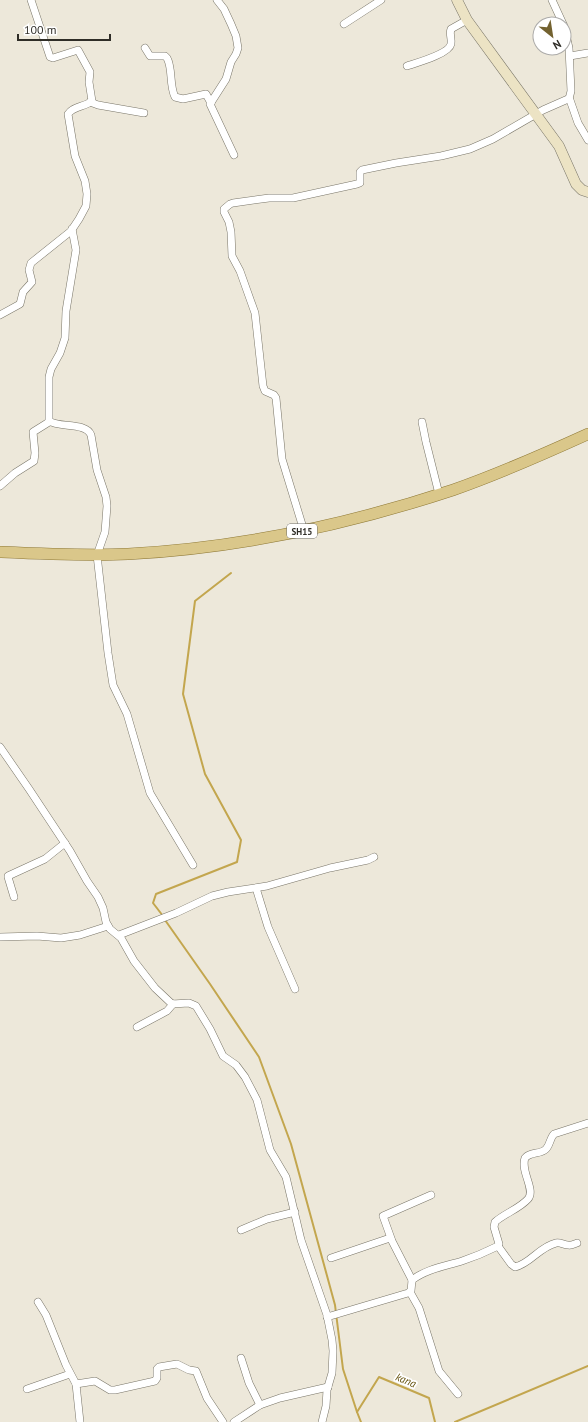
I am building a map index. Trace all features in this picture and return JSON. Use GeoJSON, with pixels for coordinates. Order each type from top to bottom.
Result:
{"type":"FeatureCollection","features":[{"type":"Feature","properties":{"kind":"main road","name":"SH15"},"geometry":{"type":"LineString","coordinates":[[0,552],[97,555],[162,551],[226,545],[304,531],[357,519],[439,494],[495,474],[588,434]]}},
{"type":"Feature","properties":{"kind":"street"},"geometry":{"type":"LineString","coordinates":[[31,0],[51,58],[76,50],[80,51],[90,72],[89,82],[92,98],[90,102]]}},
{"type":"Feature","properties":{"kind":"street"},"geometry":{"type":"LineString","coordinates":[[210,103],[226,79],[231,62],[238,48],[236,36],[231,24],[224,9],[217,0]]}},
{"type":"Feature","properties":{"kind":"street"},"geometry":{"type":"LineString","coordinates":[[344,24],[380,0]]}},
{"type":"Feature","properties":{"kind":"street"},"geometry":{"type":"LineString","coordinates":[[457,0],[467,20],[561,150],[576,184],[582,190],[588,192]]}},
{"type":"Feature","properties":{"kind":"street"},"geometry":{"type":"LineString","coordinates":[[552,0],[560,16]]}},
{"type":"Feature","properties":{"kind":"street"},"geometry":{"type":"LineString","coordinates":[[407,66],[436,56],[448,48],[451,44],[450,29],[467,20]]}},
{"type":"Feature","properties":{"kind":"street"},"geometry":{"type":"LineString","coordinates":[[145,48],[150,56],[165,56],[168,60],[173,93],[175,97],[183,99],[206,94],[234,155]]}},
{"type":"Feature","properties":{"kind":"street"},"geometry":{"type":"LineString","coordinates":[[572,56],[588,53]]}},
{"type":"Feature","properties":{"kind":"street"},"geometry":{"type":"LineString","coordinates":[[570,56],[571,91],[569,99],[578,124],[588,140]]}},
{"type":"Feature","properties":{"kind":"street"},"geometry":{"type":"LineString","coordinates":[[304,531],[282,459],[276,398],[274,395],[265,391],[263,386],[255,313],[240,271],[232,256],[231,232],[224,209],[233,203],[269,198],[293,198],[358,184],[361,171],[396,162],[441,156],[470,149],[498,137],[548,107],[569,99]]}},
{"type":"Feature","properties":{"kind":"street"},"geometry":{"type":"LineString","coordinates":[[0,315],[19,305],[23,292],[32,282],[29,270],[31,263],[38,256],[51,248],[72,229],[86,206],[87,194],[85,181],[75,156],[68,114],[71,110],[90,102],[98,105],[144,113]]}},
{"type":"Feature","properties":{"kind":"street"},"geometry":{"type":"LineString","coordinates":[[49,422],[49,377],[65,338],[66,311],[76,250],[72,229]]}},
{"type":"Feature","properties":{"kind":"street"},"geometry":{"type":"LineString","coordinates":[[0,486],[15,473],[34,461],[35,453],[33,432],[49,422],[84,428],[90,432],[97,470],[106,497],[107,506],[105,532],[97,555],[110,670],[114,690],[127,714],[150,793],[193,865]]}},
{"type":"Feature","properties":{"kind":"street"},"geometry":{"type":"LineString","coordinates":[[422,422],[439,494]]}},
{"type":"Feature","properties":{"kind":"street"},"geometry":{"type":"LineString","coordinates":[[0,747],[65,843],[98,897],[110,929],[119,935],[134,961],[161,995],[173,1004],[189,1003],[196,1006],[210,1029],[222,1056],[236,1065],[245,1077],[257,1100],[270,1150],[286,1177],[301,1240],[314,1273],[327,1317],[333,1351],[332,1373],[322,1422]]}},
{"type":"Feature","properties":{"kind":"street"},"geometry":{"type":"LineString","coordinates":[[14,897],[8,876],[45,859],[65,843]]}},
{"type":"Feature","properties":{"kind":"street"},"geometry":{"type":"LineString","coordinates":[[119,935],[176,913],[212,896],[286,882],[330,868],[368,860],[374,857]]}},
{"type":"Feature","properties":{"kind":"street"},"geometry":{"type":"LineString","coordinates":[[256,888],[268,927],[295,989]]}},
{"type":"Feature","properties":{"kind":"street"},"geometry":{"type":"LineString","coordinates":[[0,937],[37,936],[61,938],[80,935],[108,926]]}},
{"type":"Feature","properties":{"kind":"street"},"geometry":{"type":"LineString","coordinates":[[137,1027],[167,1011],[173,1004]]}},
{"type":"Feature","properties":{"kind":"street"},"geometry":{"type":"LineString","coordinates":[[577,1243],[568,1245],[560,1242],[555,1243],[537,1252],[523,1264],[515,1267],[511,1264],[498,1246],[499,1242],[494,1226],[495,1222],[524,1203],[530,1196],[531,1191],[524,1169],[525,1158],[530,1153],[541,1151],[546,1148],[554,1134],[588,1123]]}},
{"type":"Feature","properties":{"kind":"street"},"geometry":{"type":"LineString","coordinates":[[431,1195],[383,1216],[390,1238],[412,1280],[410,1292],[419,1308],[439,1371],[458,1394]]}},
{"type":"Feature","properties":{"kind":"street"},"geometry":{"type":"LineString","coordinates":[[241,1230],[267,1219],[295,1212]]}},
{"type":"Feature","properties":{"kind":"street"},"geometry":{"type":"LineString","coordinates":[[331,1258],[390,1238]]}},
{"type":"Feature","properties":{"kind":"street"},"geometry":{"type":"LineString","coordinates":[[412,1280],[431,1270],[464,1260],[498,1246]]}},
{"type":"Feature","properties":{"kind":"street"},"geometry":{"type":"LineString","coordinates":[[327,1317],[410,1292]]}},
{"type":"Feature","properties":{"kind":"street"},"geometry":{"type":"LineString","coordinates":[[38,1302],[46,1315],[70,1374],[76,1384],[80,1422]]}},
{"type":"Feature","properties":{"kind":"street"},"geometry":{"type":"LineString","coordinates":[[241,1358],[249,1383],[260,1405]]}},
{"type":"Feature","properties":{"kind":"street"},"geometry":{"type":"LineString","coordinates":[[76,1384],[95,1382],[110,1390],[120,1389],[155,1380],[157,1378],[158,1367],[177,1364],[189,1370],[196,1370],[207,1398],[223,1422]]}},
{"type":"Feature","properties":{"kind":"street"},"geometry":{"type":"LineString","coordinates":[[27,1389],[70,1374]]}},
{"type":"Feature","properties":{"kind":"street"},"geometry":{"type":"LineString","coordinates":[[234,1422],[260,1405],[280,1398],[328,1387]]}},
{"type":"Feature","properties":{"kind":"waterway"},"geometry":{"type":"LineString","coordinates":[[163,916],[153,903],[156,894],[237,862],[241,840],[205,774],[183,694],[195,601],[231,573]]}},
{"type":"Feature","properties":{"kind":"waterway"},"geometry":{"type":"LineString","coordinates":[[165,920],[259,1057],[291,1144],[335,1305],[343,1369],[357,1412]]}},
{"type":"Feature","properties":{"kind":"waterway"},"geometry":{"type":"LineString","coordinates":[[455,1422],[588,1366]]}},
{"type":"Feature","properties":{"kind":"waterway","name":"kana"},"geometry":{"type":"LineString","coordinates":[[361,1422],[357,1412],[379,1377],[429,1398],[435,1422]]}}]}
